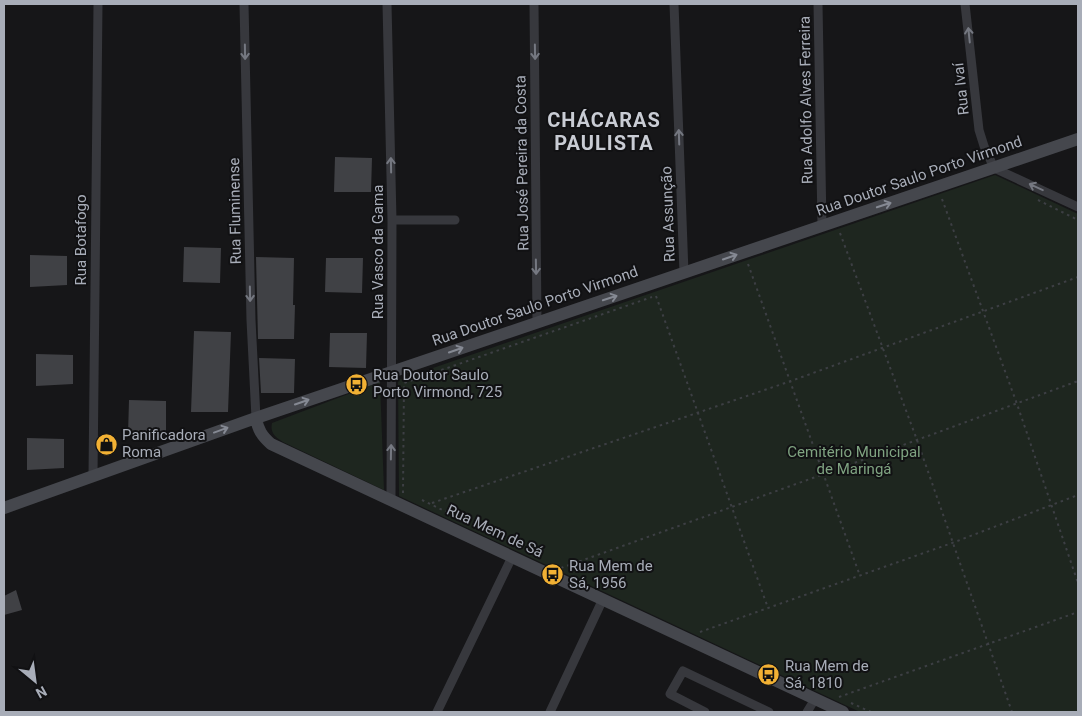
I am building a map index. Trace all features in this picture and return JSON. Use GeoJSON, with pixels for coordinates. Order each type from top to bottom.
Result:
{"type":"FeatureCollection","features":[{"type":"Feature","properties":{"kind":"street","name":"Rua Botafogo"},"geometry":{"type":"LineString","coordinates":[[93,476],[98,4]]}},
{"type":"Feature","properties":{"kind":"street","name":"Rua Fluminense"},"geometry":{"type":"LineString","coordinates":[[244,4],[251,320],[256,418]]}},
{"type":"Feature","properties":{"kind":"street","name":"Rua Vasco da Gama"},"geometry":{"type":"LineString","coordinates":[[387,4],[392,220],[391,501]]}},
{"type":"Feature","properties":{"kind":"street","name":"Rua José Pereira da Costa"},"geometry":{"type":"LineString","coordinates":[[534,4],[537,322]]}},
{"type":"Feature","properties":{"kind":"street","name":"Rua Assunção"},"geometry":{"type":"LineString","coordinates":[[674,4],[684,273]]}},
{"type":"Feature","properties":{"kind":"street","name":"Rua Adolfo Alves Ferreira"},"geometry":{"type":"LineString","coordinates":[[818,4],[822,225]]}},
{"type":"Feature","properties":{"kind":"street","name":"Rua Ivaí"},"geometry":{"type":"LineString","coordinates":[[966,4],[979,130],[994,168]]}},
{"type":"Feature","properties":{"kind":"street","name":"Rua Doutor Saulo Porto Virmond"},"geometry":{"type":"LineString","coordinates":[[4,508],[256,418],[1078,139]]}},
{"type":"Feature","properties":{"kind":"street"},"geometry":{"type":"LineString","coordinates":[[994,168],[1078,207]]}},
{"type":"Feature","properties":{"kind":"street"},"geometry":{"type":"LineString","coordinates":[[392,220],[455,220]]}},
{"type":"Feature","properties":{"kind":"street","name":"Rua Mem de Sá"},"geometry":{"type":"LineString","coordinates":[[256,418],[258,430],[271,444],[843,712]]}},
{"type":"Feature","properties":{"kind":"street"},"geometry":{"type":"LineString","coordinates":[[437,712],[512,557]]}},
{"type":"Feature","properties":{"kind":"street"},"geometry":{"type":"LineString","coordinates":[[550,712],[603,599]]}},
{"type":"Feature","properties":{"kind":"street"},"geometry":{"type":"LineString","coordinates":[[705,712],[670,694],[683,671],[769,712]]}},
{"type":"Feature","properties":{"kind":"street"},"geometry":{"type":"LineString","coordinates":[[807,712],[815,699]]}},
{"type":"Feature","properties":{"kind":"path"},"geometry":{"type":"LineString","coordinates":[[942,198],[1017,404],[1078,583]]}},
{"type":"Feature","properties":{"kind":"path"},"geometry":{"type":"LineString","coordinates":[[1037,200],[1078,220]]}},
{"type":"Feature","properties":{"kind":"path"},"geometry":{"type":"LineString","coordinates":[[840,233],[883,347],[1012,712]]}},
{"type":"Feature","properties":{"kind":"path"},"geometry":{"type":"LineString","coordinates":[[748,264],[860,576]]}},
{"type":"Feature","properties":{"kind":"path"},"geometry":{"type":"LineString","coordinates":[[430,504],[791,381],[1078,277]]}},
{"type":"Feature","properties":{"kind":"path"},"geometry":{"type":"LineString","coordinates":[[403,493],[404,383],[656,296],[768,608]]}},
{"type":"Feature","properties":{"kind":"path"},"geometry":{"type":"LineString","coordinates":[[570,572],[561,568],[1078,381]]}},
{"type":"Feature","properties":{"kind":"path"},"geometry":{"type":"LineString","coordinates":[[709,636],[700,632],[952,543],[1078,495]]}},
{"type":"Feature","properties":{"kind":"path"},"geometry":{"type":"LineString","coordinates":[[421,500],[465,521]]}},
{"type":"Feature","properties":{"kind":"path"},"geometry":{"type":"LineString","coordinates":[[871,712],[839,697],[1078,612]]}},
{"type":"Feature","properties":{"kind":"green space","name":"Cemitério Municipal de Maringá"},"geometry":{"type":"Polygon","coordinates":[[[995,175],[1078,214],[1078,712],[860,712],[399,496],[398,380],[995,175]]]}},
{"type":"Feature","properties":{"kind":"green space"},"geometry":{"type":"Polygon","coordinates":[[[380,382],[384,490],[283,442],[272,432],[272,423],[380,382]]]}},
{"type":"Feature","properties":{"kind":"building"},"geometry":{"type":"Polygon","coordinates":[[[335,157],[372,158],[371,192],[334,192],[335,157]]]}},
{"type":"Feature","properties":{"kind":"building"},"geometry":{"type":"Polygon","coordinates":[[[184,247],[221,248],[220,283],[183,282],[184,247]]]}},
{"type":"Feature","properties":{"kind":"building"},"geometry":{"type":"Polygon","coordinates":[[[30,255],[67,256],[67,285],[30,287],[30,255]]]}},
{"type":"Feature","properties":{"kind":"building"},"geometry":{"type":"Polygon","coordinates":[[[256,257],[294,258],[294,339],[258,339],[256,257]]]}},
{"type":"Feature","properties":{"kind":"building"},"geometry":{"type":"Polygon","coordinates":[[[326,258],[363,258],[362,293],[325,292],[326,258]]]}},
{"type":"Feature","properties":{"kind":"building"},"geometry":{"type":"Polygon","coordinates":[[[194,331],[231,332],[228,412],[191,412],[194,331]]]}},
{"type":"Feature","properties":{"kind":"building"},"geometry":{"type":"Polygon","coordinates":[[[330,333],[367,333],[366,368],[329,367],[330,333]]]}},
{"type":"Feature","properties":{"kind":"building"},"geometry":{"type":"Polygon","coordinates":[[[36,354],[73,355],[73,384],[36,386],[36,354]]]}},
{"type":"Feature","properties":{"kind":"building"},"geometry":{"type":"Polygon","coordinates":[[[259,358],[295,359],[294,393],[261,393],[259,358]]]}},
{"type":"Feature","properties":{"kind":"building"},"geometry":{"type":"Polygon","coordinates":[[[129,400],[166,401],[166,436],[128,435],[129,400]]]}},
{"type":"Feature","properties":{"kind":"building"},"geometry":{"type":"Polygon","coordinates":[[[27,438],[64,439],[64,468],[27,470],[27,438]]]}},
{"type":"Feature","properties":{"kind":"building"},"geometry":{"type":"Polygon","coordinates":[[[16,590],[22,610],[4,615],[4,596],[16,590]]]}},
{"type":"Feature","properties":{"kind":"place","name":"Rua Doutor Saulo Porto Virmond, 725"},"geometry":{"type":"Point","coordinates":[357,384]}},
{"type":"Feature","properties":{"kind":"place","name":"Panificadora Roma"},"geometry":{"type":"Point","coordinates":[106,444]}},
{"type":"Feature","properties":{"kind":"place","name":"Rua Mem de Sá, 1956"},"geometry":{"type":"Point","coordinates":[553,575]}},
{"type":"Feature","properties":{"kind":"place","name":"Rua Mem de Sá, 1810"},"geometry":{"type":"Point","coordinates":[769,675]}},
{"type":"Feature","properties":{"kind":"district","name":"CHÁCARAS PAULISTA"},"geometry":{"type":"Point","coordinates":[604,132]}}]}
